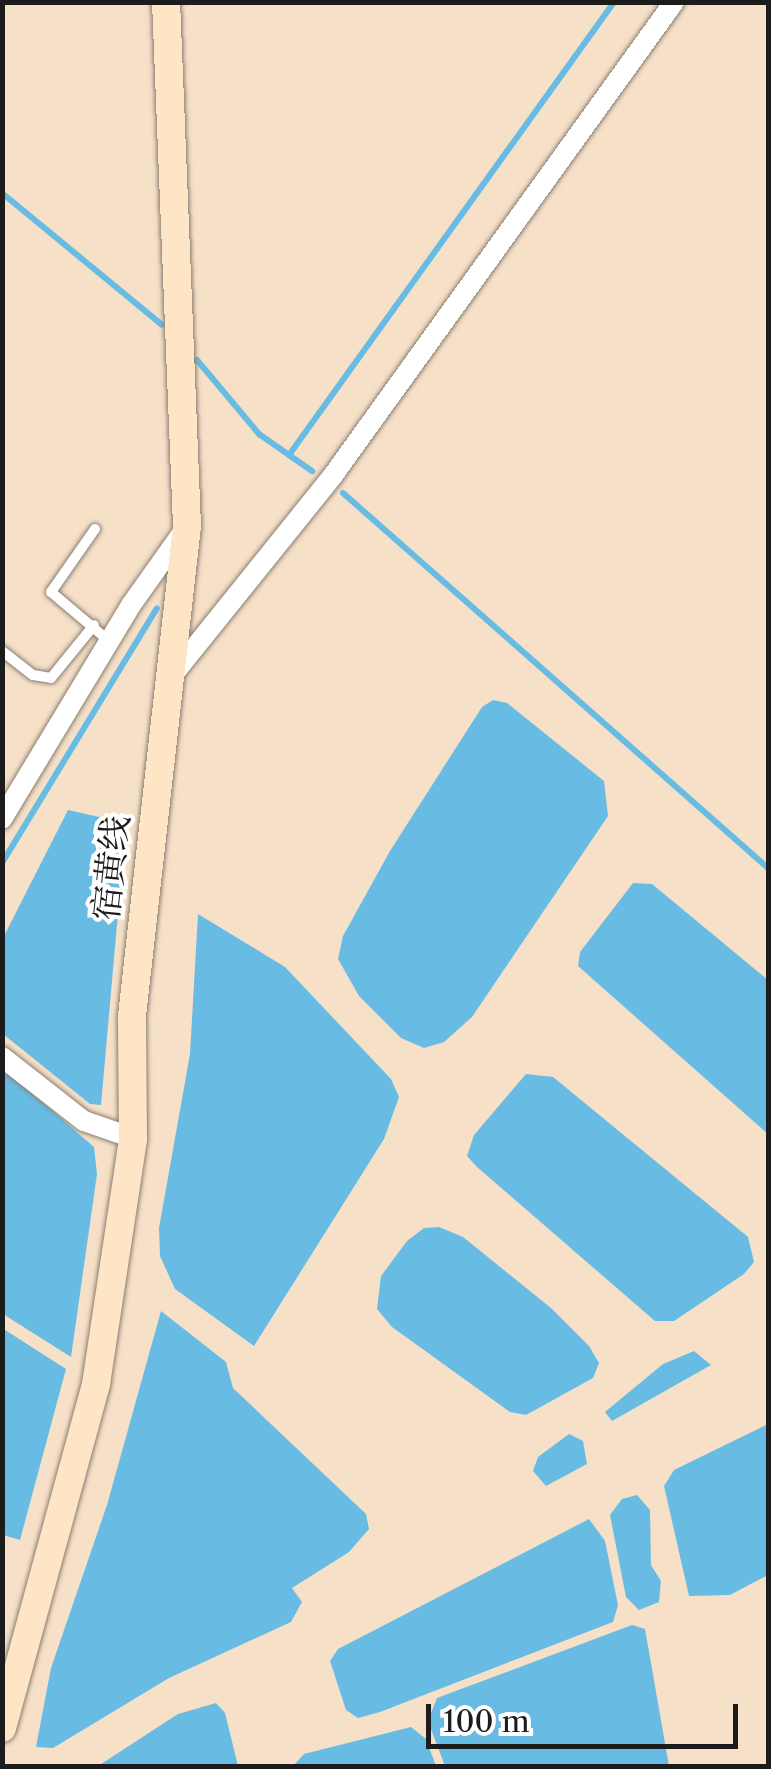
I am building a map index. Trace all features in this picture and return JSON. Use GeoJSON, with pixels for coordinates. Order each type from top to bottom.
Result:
{"type":"FeatureCollection","features":[{"type":"Feature","properties":{"kind":"main road","name":"宿黄线"},"geometry":{"type":"LineString","coordinates":[[2,1728],[96,1384],[132,1138],[132,1016],[186,526],[166,2]]}},
{"type":"Feature","properties":{"kind":"street"},"geometry":{"type":"LineString","coordinates":[[170,678],[334,474],[674,2]]}},
{"type":"Feature","properties":{"kind":"street"},"geometry":{"type":"LineString","coordinates":[[2,819],[10,786],[186,526]]}},
{"type":"Feature","properties":{"kind":"street"},"geometry":{"type":"LineString","coordinates":[[2,1057],[84,1121],[132,1138]]}},
{"type":"Feature","properties":{"kind":"lane"},"geometry":{"type":"LineString","coordinates":[[95,530],[52,592],[109,641]]}},
{"type":"Feature","properties":{"kind":"lane"},"geometry":{"type":"LineString","coordinates":[[2,651],[33,676],[51,678],[94,625]]}},
{"type":"Feature","properties":{"kind":"water"},"geometry":{"type":"Polygon","coordinates":[[[493,700],[507,703],[604,781],[608,816],[472,1017],[444,1042],[424,1048],[401,1038],[359,996],[338,959],[343,936],[390,851],[482,707],[493,700]]]}},
{"type":"Feature","properties":{"kind":"water"},"geometry":{"type":"Polygon","coordinates":[[[68,810],[126,823],[101,1105],[90,1104],[3,1034],[3,938],[68,810]]]}},
{"type":"Feature","properties":{"kind":"water"},"geometry":{"type":"Polygon","coordinates":[[[633,883],[652,884],[768,980],[768,1134],[578,966],[580,952],[633,883]]]}},
{"type":"Feature","properties":{"kind":"water"},"geometry":{"type":"Polygon","coordinates":[[[198,914],[285,967],[391,1079],[399,1097],[384,1139],[254,1346],[175,1289],[160,1256],[159,1228],[190,1054],[198,914]]]}},
{"type":"Feature","properties":{"kind":"water"},"geometry":{"type":"Polygon","coordinates":[[[2,1067],[94,1147],[97,1174],[71,1357],[3,1314],[2,1067]]]}},
{"type":"Feature","properties":{"kind":"water"},"geometry":{"type":"Polygon","coordinates":[[[526,1074],[553,1077],[748,1237],[754,1262],[744,1274],[674,1321],[655,1321],[477,1167],[467,1156],[474,1135],[526,1074]]]}},
{"type":"Feature","properties":{"kind":"water"},"geometry":{"type":"Polygon","coordinates":[[[439,1227],[463,1237],[551,1308],[589,1346],[599,1363],[593,1378],[526,1415],[510,1412],[392,1327],[377,1309],[381,1276],[407,1241],[424,1228],[439,1227]]]}},
{"type":"Feature","properties":{"kind":"water"},"geometry":{"type":"Polygon","coordinates":[[[161,1311],[226,1362],[233,1388],[366,1514],[369,1529],[349,1552],[292,1588],[302,1602],[291,1622],[169,1678],[53,1748],[36,1747],[51,1668],[107,1505],[161,1311]]]}},
{"type":"Feature","properties":{"kind":"water"},"geometry":{"type":"Polygon","coordinates":[[[2,1328],[66,1369],[20,1540],[3,1535],[2,1328]]]}},
{"type":"Feature","properties":{"kind":"water"},"geometry":{"type":"Polygon","coordinates":[[[694,1351],[711,1365],[612,1421],[605,1412],[663,1364],[694,1351]]]}},
{"type":"Feature","properties":{"kind":"water"},"geometry":{"type":"Polygon","coordinates":[[[768,1424],[768,1575],[730,1595],[689,1596],[664,1486],[674,1470],[768,1424]]]}},
{"type":"Feature","properties":{"kind":"water"},"geometry":{"type":"Polygon","coordinates":[[[569,1434],[583,1441],[587,1464],[546,1486],[533,1471],[538,1457],[569,1434]]]}},
{"type":"Feature","properties":{"kind":"water"},"geometry":{"type":"Polygon","coordinates":[[[637,1495],[650,1510],[651,1565],[661,1581],[659,1602],[639,1610],[626,1597],[610,1515],[622,1499],[637,1495]]]}},
{"type":"Feature","properties":{"kind":"water"},"geometry":{"type":"Polygon","coordinates":[[[589,1519],[605,1541],[618,1605],[613,1622],[380,1712],[358,1718],[346,1710],[330,1661],[338,1649],[589,1519]]]}},
{"type":"Feature","properties":{"kind":"water"},"geometry":{"type":"Polygon","coordinates":[[[632,1625],[645,1629],[669,1766],[445,1766],[428,1721],[437,1698],[632,1625]]]}},
{"type":"Feature","properties":{"kind":"water"},"geometry":{"type":"Polygon","coordinates":[[[216,1703],[225,1713],[238,1766],[98,1766],[178,1714],[216,1703]]]}},
{"type":"Feature","properties":{"kind":"water"},"geometry":{"type":"Polygon","coordinates":[[[411,1727],[426,1739],[436,1766],[293,1766],[304,1754],[411,1727]]]}},
{"type":"Feature","properties":{"kind":"waterway"},"geometry":{"type":"LineString","coordinates":[[289,455],[614,2]]}},
{"type":"Feature","properties":{"kind":"waterway"},"geometry":{"type":"LineString","coordinates":[[2,193],[162,325]]}},
{"type":"Feature","properties":{"kind":"waterway"},"geometry":{"type":"LineString","coordinates":[[197,360],[259,434],[312,471]]}},
{"type":"Feature","properties":{"kind":"waterway"},"geometry":{"type":"LineString","coordinates":[[343,493],[768,868]]}},
{"type":"Feature","properties":{"kind":"waterway"},"geometry":{"type":"LineString","coordinates":[[2,863],[157,608]]}}]}
